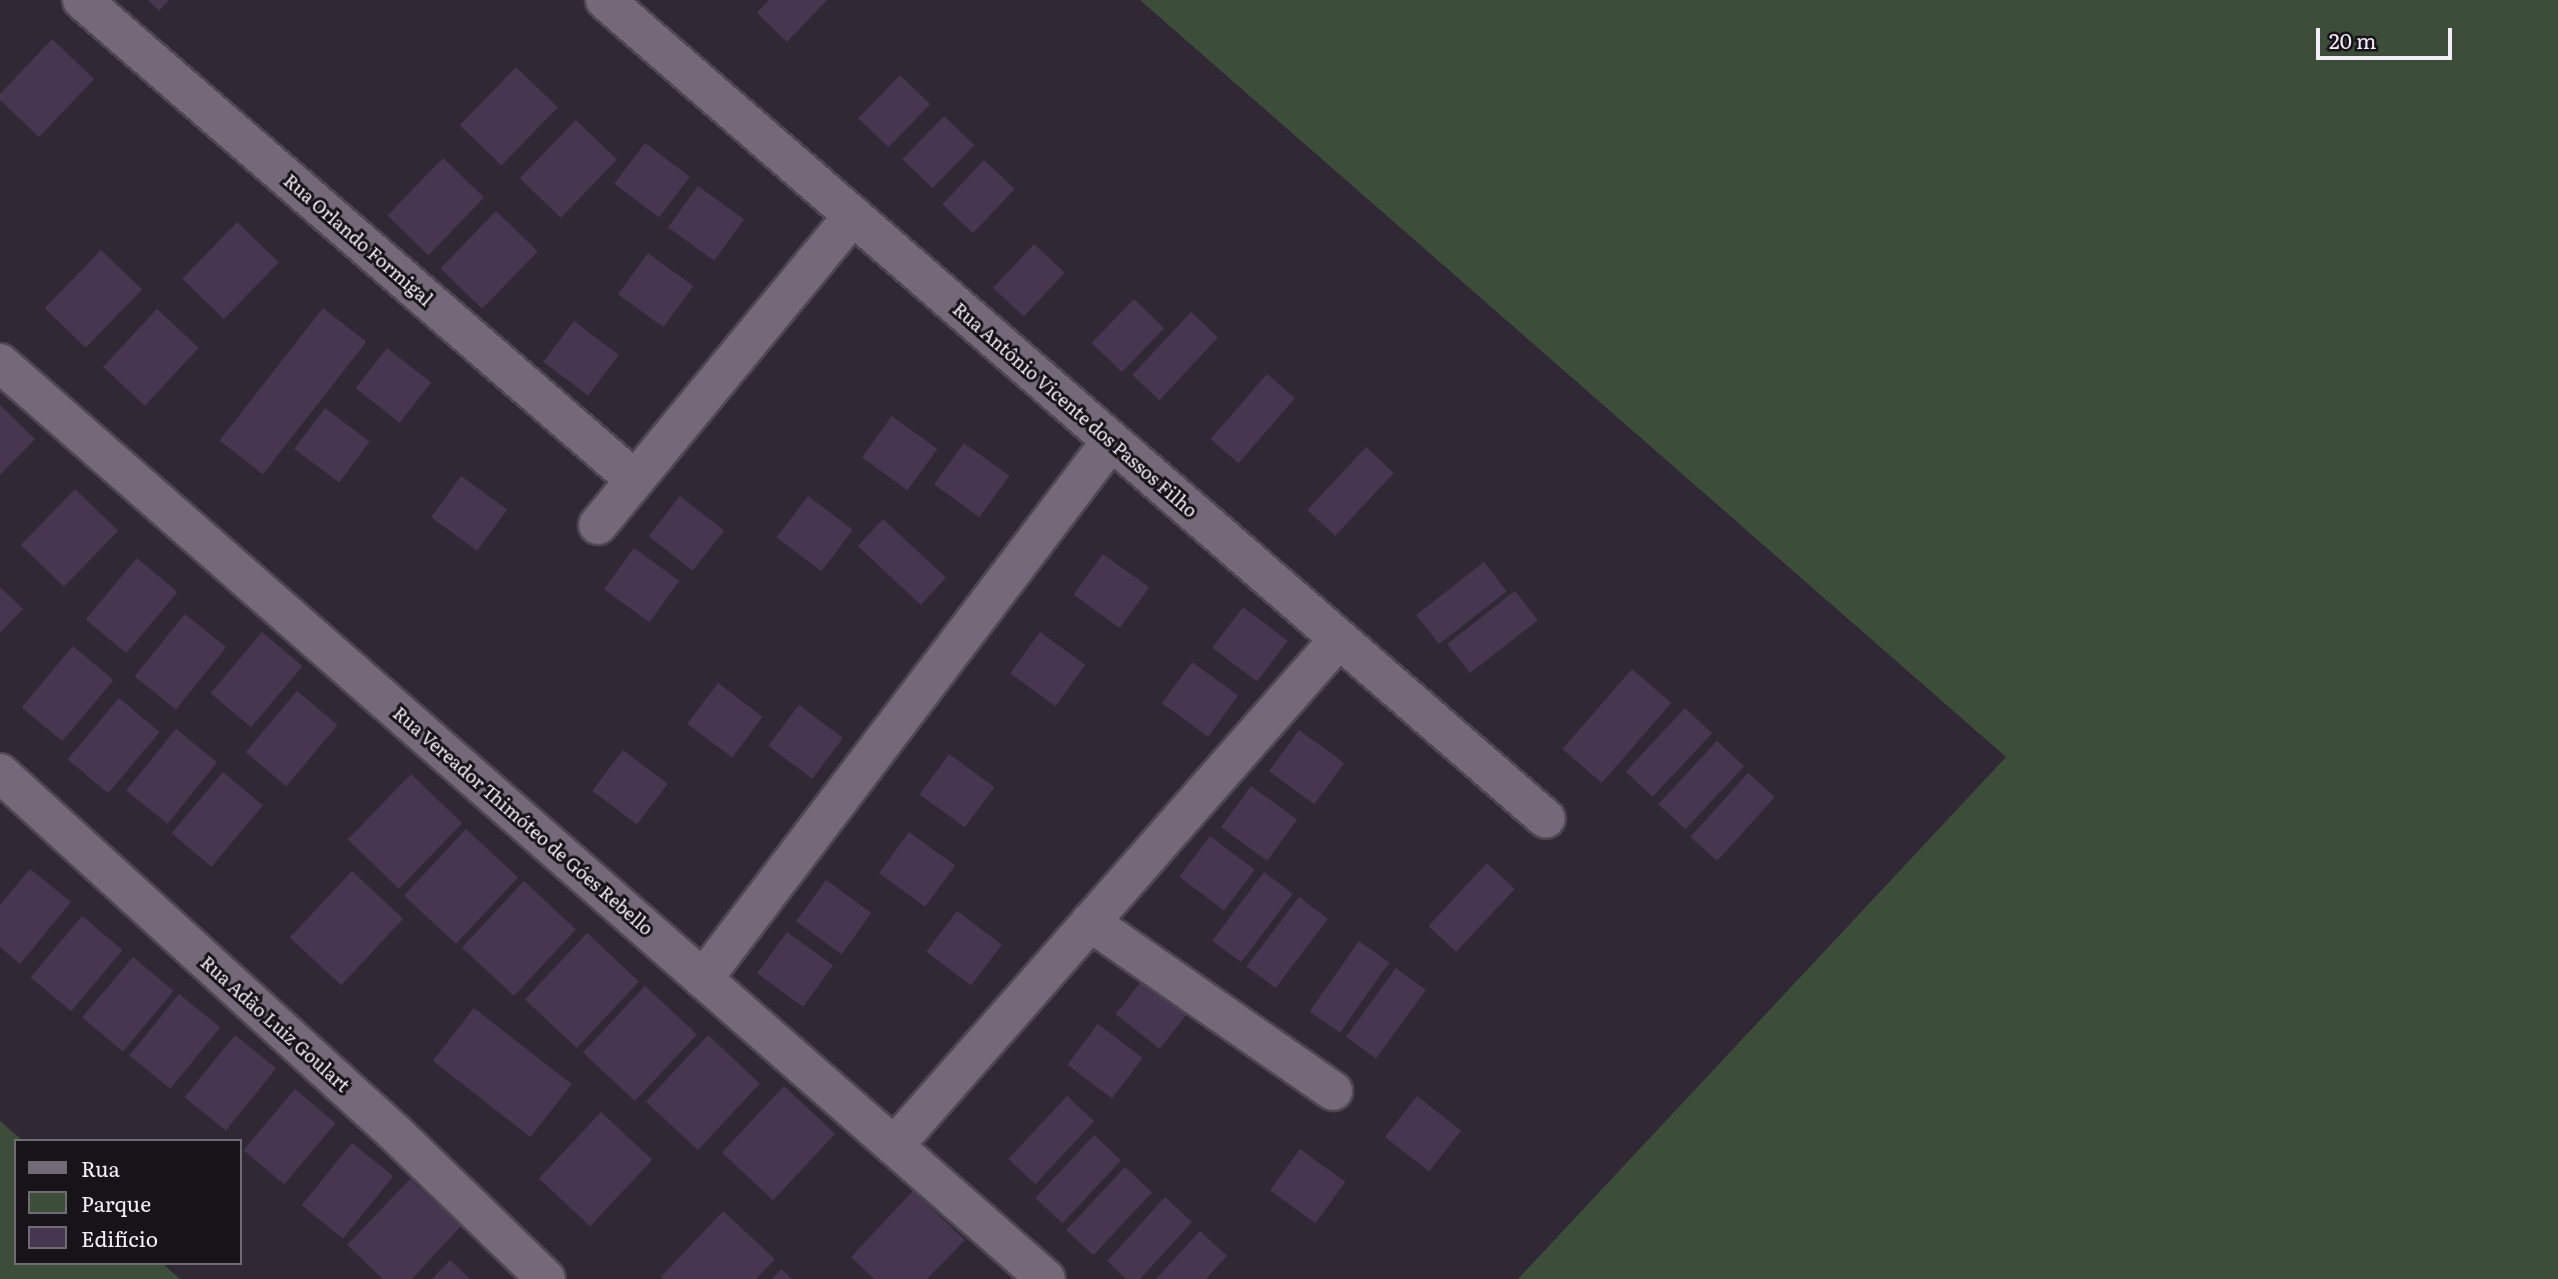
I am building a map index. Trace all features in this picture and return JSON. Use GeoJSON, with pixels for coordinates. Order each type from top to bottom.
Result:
{"type":"FeatureCollection","features":[{"type":"Feature","properties":{"kind":"street","name":"Rua Orlando Formigal"},"geometry":{"type":"LineString","coordinates":[[82,0],[635,480]]}},
{"type":"Feature","properties":{"kind":"street","name":"Rua Antônio Vicente dos Passos Filho"},"geometry":{"type":"LineString","coordinates":[[605,0],[1546,819]]}},
{"type":"Feature","properties":{"kind":"street"},"geometry":{"type":"LineString","coordinates":[[598,525],[853,216]]}},
{"type":"Feature","properties":{"kind":"street","name":"Rua Vereador Thimóteo de Góes Rebello"},"geometry":{"type":"LineString","coordinates":[[0,363],[1046,1279]]}},
{"type":"Feature","properties":{"kind":"street"},"geometry":{"type":"LineString","coordinates":[[703,979],[1111,440]]}},
{"type":"Feature","properties":{"kind":"street"},"geometry":{"type":"LineString","coordinates":[[894,1146],[1339,639]]}},
{"type":"Feature","properties":{"kind":"street","name":"Rua Adão Luiz Goulart"},"geometry":{"type":"LineString","coordinates":[[0,772],[394,1132],[546,1279]]}},
{"type":"Feature","properties":{"kind":"street"},"geometry":{"type":"LineString","coordinates":[[1090,922],[1332,1091]]}},
{"type":"Feature","properties":{"kind":"green space"},"geometry":{"type":"Polygon","coordinates":[[[1140,0],[2558,0],[2558,1279],[1518,1279],[2006,757],[1140,0]]]}},
{"type":"Feature","properties":{"kind":"green space"},"geometry":{"type":"Polygon","coordinates":[[[0,1121],[21,1139],[14,1139],[14,1265],[164,1265],[180,1279],[0,1279],[0,1121]]]}},
{"type":"Feature","properties":{"kind":"building"},"geometry":{"type":"Polygon","coordinates":[[[148,0],[169,0],[159,11],[148,0]]]}},
{"type":"Feature","properties":{"kind":"building"},"geometry":{"type":"Polygon","coordinates":[[[769,0],[827,0],[787,42],[757,13],[769,0]]]}},
{"type":"Feature","properties":{"kind":"building"},"geometry":{"type":"Polygon","coordinates":[[[52,39],[94,79],[39,137],[0,100],[0,94],[52,39]]]}},
{"type":"Feature","properties":{"kind":"building"},"geometry":{"type":"Polygon","coordinates":[[[516,67],[558,107],[501,166],[460,125],[516,67]]]}},
{"type":"Feature","properties":{"kind":"building"},"geometry":{"type":"Polygon","coordinates":[[[900,75],[930,104],[889,147],[858,118],[900,75]]]}},
{"type":"Feature","properties":{"kind":"building"},"geometry":{"type":"Polygon","coordinates":[[[944,116],[974,145],[933,188],[902,159],[944,116]]]}},
{"type":"Feature","properties":{"kind":"building"},"geometry":{"type":"Polygon","coordinates":[[[576,120],[617,160],[561,218],[520,178],[576,120]]]}},
{"type":"Feature","properties":{"kind":"building"},"geometry":{"type":"Polygon","coordinates":[[[645,143],[690,177],[659,217],[614,184],[645,143]]]}},
{"type":"Feature","properties":{"kind":"building"},"geometry":{"type":"Polygon","coordinates":[[[443,158],[484,198],[428,255],[387,216],[443,158]]]}},
{"type":"Feature","properties":{"kind":"building"},"geometry":{"type":"Polygon","coordinates":[[[984,160],[1015,189],[973,233],[942,205],[984,160]]]}},
{"type":"Feature","properties":{"kind":"building"},"geometry":{"type":"Polygon","coordinates":[[[698,186],[744,220],[714,261],[668,227],[698,186]]]}},
{"type":"Feature","properties":{"kind":"building"},"geometry":{"type":"Polygon","coordinates":[[[496,211],[538,251],[482,309],[440,269],[496,211]]]}},
{"type":"Feature","properties":{"kind":"building"},"geometry":{"type":"Polygon","coordinates":[[[237,222],[279,262],[224,319],[182,279],[237,222]]]}},
{"type":"Feature","properties":{"kind":"building"},"geometry":{"type":"Polygon","coordinates":[[[1034,244],[1065,273],[1024,317],[993,288],[1034,244]]]}},
{"type":"Feature","properties":{"kind":"building"},"geometry":{"type":"Polygon","coordinates":[[[101,250],[142,290],[86,348],[45,308],[101,250]]]}},
{"type":"Feature","properties":{"kind":"building"},"geometry":{"type":"Polygon","coordinates":[[[648,253],[693,286],[663,327],[618,294],[648,253]]]}},
{"type":"Feature","properties":{"kind":"building"},"geometry":{"type":"Polygon","coordinates":[[[1134,299],[1164,328],[1122,372],[1092,343],[1134,299]]]}},
{"type":"Feature","properties":{"kind":"building"},"geometry":{"type":"Polygon","coordinates":[[[323,308],[366,342],[263,474],[220,440],[323,308]]]}},
{"type":"Feature","properties":{"kind":"building"},"geometry":{"type":"Polygon","coordinates":[[[157,309],[199,348],[145,406],[103,367],[157,309]]]}},
{"type":"Feature","properties":{"kind":"building"},"geometry":{"type":"Polygon","coordinates":[[[1191,312],[1218,337],[1159,400],[1132,375],[1191,312]]]}},
{"type":"Feature","properties":{"kind":"building"},"geometry":{"type":"Polygon","coordinates":[[[574,321],[619,355],[588,395],[543,362],[574,321]]]}},
{"type":"Feature","properties":{"kind":"building"},"geometry":{"type":"Polygon","coordinates":[[[387,348],[431,382],[400,423],[356,388],[387,348]]]}},
{"type":"Feature","properties":{"kind":"building"},"geometry":{"type":"Polygon","coordinates":[[[1267,374],[1295,398],[1239,463],[1211,439],[1267,374]]]}},
{"type":"Feature","properties":{"kind":"building"},"geometry":{"type":"Polygon","coordinates":[[[0,405],[35,439],[0,475],[0,405]]]}},
{"type":"Feature","properties":{"kind":"building"},"geometry":{"type":"Polygon","coordinates":[[[325,408],[370,442],[339,482],[294,449],[325,408]]]}},
{"type":"Feature","properties":{"kind":"building"},"geometry":{"type":"Polygon","coordinates":[[[892,416],[937,449],[907,490],[862,457],[892,416]]]}},
{"type":"Feature","properties":{"kind":"building"},"geometry":{"type":"Polygon","coordinates":[[[964,443],[1009,476],[979,517],[934,484],[964,443]]]}},
{"type":"Feature","properties":{"kind":"building"},"geometry":{"type":"Polygon","coordinates":[[[1366,447],[1394,473],[1335,536],[1307,510],[1366,447]]]}},
{"type":"Feature","properties":{"kind":"building"},"geometry":{"type":"Polygon","coordinates":[[[461,476],[507,510],[477,551],[431,517],[461,476]]]}},
{"type":"Feature","properties":{"kind":"building"},"geometry":{"type":"Polygon","coordinates":[[[75,489],[118,531],[64,587],[21,545],[75,489]]]}},
{"type":"Feature","properties":{"kind":"building"},"geometry":{"type":"Polygon","coordinates":[[[680,496],[724,530],[693,571],[649,536],[680,496]]]}},
{"type":"Feature","properties":{"kind":"building"},"geometry":{"type":"Polygon","coordinates":[[[808,496],[853,530],[821,571],[777,538],[808,496]]]}},
{"type":"Feature","properties":{"kind":"building"},"geometry":{"type":"Polygon","coordinates":[[[883,519],[946,578],[921,605],[858,546],[883,519]]]}},
{"type":"Feature","properties":{"kind":"building"},"geometry":{"type":"Polygon","coordinates":[[[634,548],[679,581],[649,622],[604,589],[634,548]]]}},
{"type":"Feature","properties":{"kind":"building"},"geometry":{"type":"Polygon","coordinates":[[[1103,554],[1149,588],[1120,628],[1074,594],[1103,554]]]}},
{"type":"Feature","properties":{"kind":"building"},"geometry":{"type":"Polygon","coordinates":[[[137,558],[178,592],[126,653],[86,619],[137,558]]]}},
{"type":"Feature","properties":{"kind":"building"},"geometry":{"type":"Polygon","coordinates":[[[1484,562],[1507,591],[1439,644],[1416,615],[1484,562]]]}},
{"type":"Feature","properties":{"kind":"building"},"geometry":{"type":"Polygon","coordinates":[[[0,587],[23,609],[0,633],[0,587]]]}},
{"type":"Feature","properties":{"kind":"building"},"geometry":{"type":"Polygon","coordinates":[[[1515,591],[1538,620],[1470,673],[1447,644],[1515,591]]]}},
{"type":"Feature","properties":{"kind":"building"},"geometry":{"type":"Polygon","coordinates":[[[1243,607],[1288,641],[1257,681],[1212,648],[1243,607]]]}},
{"type":"Feature","properties":{"kind":"building"},"geometry":{"type":"Polygon","coordinates":[[[185,614],[226,647],[176,710],[135,676],[185,614]]]}},
{"type":"Feature","properties":{"kind":"building"},"geometry":{"type":"Polygon","coordinates":[[[262,632],[303,666],[251,727],[211,693],[262,632]]]}},
{"type":"Feature","properties":{"kind":"building"},"geometry":{"type":"Polygon","coordinates":[[[1040,632],[1085,665],[1055,706],[1010,673],[1040,632]]]}},
{"type":"Feature","properties":{"kind":"building"},"geometry":{"type":"Polygon","coordinates":[[[73,646],[114,680],[62,741],[22,707],[73,646]]]}},
{"type":"Feature","properties":{"kind":"building"},"geometry":{"type":"Polygon","coordinates":[[[1192,662],[1238,696],[1208,737],[1162,703],[1192,662]]]}},
{"type":"Feature","properties":{"kind":"building"},"geometry":{"type":"Polygon","coordinates":[[[1632,669],[1671,703],[1602,783],[1562,749],[1632,669]]]}},
{"type":"Feature","properties":{"kind":"building"},"geometry":{"type":"Polygon","coordinates":[[[718,683],[763,717],[732,757],[687,724],[718,683]]]}},
{"type":"Feature","properties":{"kind":"building"},"geometry":{"type":"Polygon","coordinates":[[[297,691],[338,725],[286,786],[246,752],[297,691]]]}},
{"type":"Feature","properties":{"kind":"building"},"geometry":{"type":"Polygon","coordinates":[[[119,698],[160,732],[108,793],[68,759],[119,698]]]}},
{"type":"Feature","properties":{"kind":"building"},"geometry":{"type":"Polygon","coordinates":[[[799,705],[843,738],[812,779],[768,746],[799,705]]]}},
{"type":"Feature","properties":{"kind":"building"},"geometry":{"type":"Polygon","coordinates":[[[1685,708],[1712,733],[1653,797],[1626,772],[1685,708]]]}},
{"type":"Feature","properties":{"kind":"building"},"geometry":{"type":"Polygon","coordinates":[[[176,729],[217,762],[167,824],[126,790],[176,729]]]}},
{"type":"Feature","properties":{"kind":"building"},"geometry":{"type":"Polygon","coordinates":[[[1299,730],[1344,763],[1314,804],[1269,771],[1299,730]]]}},
{"type":"Feature","properties":{"kind":"building"},"geometry":{"type":"Polygon","coordinates":[[[1717,741],[1744,766],[1685,829],[1658,804],[1717,741]]]}},
{"type":"Feature","properties":{"kind":"building"},"geometry":{"type":"Polygon","coordinates":[[[623,750],[668,784],[637,824],[592,791],[623,750]]]}},
{"type":"Feature","properties":{"kind":"building"},"geometry":{"type":"Polygon","coordinates":[[[949,754],[994,787],[965,827],[920,794],[949,754]]]}},
{"type":"Feature","properties":{"kind":"building"},"geometry":{"type":"Polygon","coordinates":[[[223,772],[263,805],[211,867],[172,833],[223,772]]]}},
{"type":"Feature","properties":{"kind":"building"},"geometry":{"type":"Polygon","coordinates":[[[1748,773],[1775,797],[1717,861],[1690,837],[1748,773]]]}},
{"type":"Feature","properties":{"kind":"building"},"geometry":{"type":"Polygon","coordinates":[[[411,774],[462,823],[399,889],[348,839],[411,774]]]}},
{"type":"Feature","properties":{"kind":"building"},"geometry":{"type":"Polygon","coordinates":[[[1251,786],[1297,820],[1267,861],[1221,827],[1251,786]]]}},
{"type":"Feature","properties":{"kind":"building"},"geometry":{"type":"Polygon","coordinates":[[[466,829],[518,877],[456,944],[404,896],[466,829]]]}},
{"type":"Feature","properties":{"kind":"building"},"geometry":{"type":"Polygon","coordinates":[[[909,832],[955,866],[925,907],[879,873],[909,832]]]}},
{"type":"Feature","properties":{"kind":"building"},"geometry":{"type":"Polygon","coordinates":[[[1210,836],[1255,870],[1224,910],[1179,877],[1210,836]]]}},
{"type":"Feature","properties":{"kind":"building"},"geometry":{"type":"Polygon","coordinates":[[[1487,863],[1515,889],[1456,952],[1428,926],[1487,863]]]}},
{"type":"Feature","properties":{"kind":"building"},"geometry":{"type":"Polygon","coordinates":[[[30,869],[71,902],[20,964],[0,947],[0,905],[30,869]]]}},
{"type":"Feature","properties":{"kind":"building"},"geometry":{"type":"Polygon","coordinates":[[[352,871],[403,919],[341,985],[290,938],[352,871]]]}},
{"type":"Feature","properties":{"kind":"building"},"geometry":{"type":"Polygon","coordinates":[[[1264,872],[1293,894],[1241,962],[1212,941],[1264,872]]]}},
{"type":"Feature","properties":{"kind":"building"},"geometry":{"type":"Polygon","coordinates":[[[826,880],[871,913],[841,954],[796,921],[826,880]]]}},
{"type":"Feature","properties":{"kind":"building"},"geometry":{"type":"Polygon","coordinates":[[[524,881],[576,929],[514,996],[462,948],[524,881]]]}},
{"type":"Feature","properties":{"kind":"building"},"geometry":{"type":"Polygon","coordinates":[[[1299,897],[1328,919],[1275,988],[1247,966],[1299,897]]]}},
{"type":"Feature","properties":{"kind":"building"},"geometry":{"type":"Polygon","coordinates":[[[957,911],[1002,945],[971,985],[926,952],[957,911]]]}},
{"type":"Feature","properties":{"kind":"building"},"geometry":{"type":"Polygon","coordinates":[[[82,916],[123,950],[71,1011],[31,977],[82,916]]]}},
{"type":"Feature","properties":{"kind":"building"},"geometry":{"type":"Polygon","coordinates":[[[787,932],[833,966],[803,1007],[757,973],[787,932]]]}},
{"type":"Feature","properties":{"kind":"building"},"geometry":{"type":"Polygon","coordinates":[[[587,933],[639,981],[577,1048],[525,1000],[587,933]]]}},
{"type":"Feature","properties":{"kind":"building"},"geometry":{"type":"Polygon","coordinates":[[[1359,941],[1389,962],[1340,1033],[1310,1011],[1359,941]]]}},
{"type":"Feature","properties":{"kind":"building"},"geometry":{"type":"Polygon","coordinates":[[[133,957],[174,991],[123,1052],[82,1018],[133,957]]]}},
{"type":"Feature","properties":{"kind":"building"},"geometry":{"type":"Polygon","coordinates":[[[1396,968],[1426,990],[1376,1059],[1346,1037],[1396,968]]]}},
{"type":"Feature","properties":{"kind":"building"},"geometry":{"type":"Polygon","coordinates":[[[1147,974],[1191,1008],[1160,1049],[1116,1014],[1147,974]]]}},
{"type":"Feature","properties":{"kind":"building"},"geometry":{"type":"Polygon","coordinates":[[[645,986],[697,1034],[635,1101],[583,1053],[645,986]]]}},
{"type":"Feature","properties":{"kind":"building"},"geometry":{"type":"Polygon","coordinates":[[[179,994],[220,1027],[170,1089],[129,1055],[179,994]]]}},
{"type":"Feature","properties":{"kind":"building"},"geometry":{"type":"Polygon","coordinates":[[[474,1008],[572,1084],[530,1137],[433,1061],[474,1008]]]}},
{"type":"Feature","properties":{"kind":"building"},"geometry":{"type":"Polygon","coordinates":[[[1098,1024],[1143,1058],[1112,1098],[1067,1065],[1098,1024]]]}},
{"type":"Feature","properties":{"kind":"building"},"geometry":{"type":"Polygon","coordinates":[[[235,1035],[276,1068],[226,1131],[185,1097],[235,1035]]]}},
{"type":"Feature","properties":{"kind":"building"},"geometry":{"type":"Polygon","coordinates":[[[708,1035],[760,1083],[698,1150],[646,1102],[708,1035]]]}},
{"type":"Feature","properties":{"kind":"building"},"geometry":{"type":"Polygon","coordinates":[[[784,1086],[835,1134],[773,1200],[722,1153],[784,1086]]]}},
{"type":"Feature","properties":{"kind":"building"},"geometry":{"type":"Polygon","coordinates":[[[295,1089],[336,1123],[284,1184],[244,1150],[295,1089]]]}},
{"type":"Feature","properties":{"kind":"building"},"geometry":{"type":"Polygon","coordinates":[[[1067,1096],[1094,1121],[1035,1184],[1008,1159],[1067,1096]]]}},
{"type":"Feature","properties":{"kind":"building"},"geometry":{"type":"Polygon","coordinates":[[[1417,1096],[1461,1130],[1429,1171],[1385,1137],[1417,1096]]]}},
{"type":"Feature","properties":{"kind":"building"},"geometry":{"type":"Polygon","coordinates":[[[601,1112],[652,1160],[590,1226],[539,1179],[601,1112]]]}},
{"type":"Feature","properties":{"kind":"building"},"geometry":{"type":"Polygon","coordinates":[[[1094,1135],[1121,1160],[1062,1223],[1035,1198],[1094,1135]]]}},
{"type":"Feature","properties":{"kind":"building"},"geometry":{"type":"Polygon","coordinates":[[[352,1143],[393,1176],[343,1239],[302,1205],[352,1143]]]}},
{"type":"Feature","properties":{"kind":"building"},"geometry":{"type":"Polygon","coordinates":[[[1300,1149],[1345,1182],[1315,1223],[1270,1190],[1300,1149]]]}},
{"type":"Feature","properties":{"kind":"building"},"geometry":{"type":"Polygon","coordinates":[[[1125,1167],[1152,1192],[1093,1255],[1066,1230],[1125,1167]]]}},
{"type":"Feature","properties":{"kind":"building"},"geometry":{"type":"Polygon","coordinates":[[[410,1179],[461,1226],[412,1279],[383,1279],[347,1245],[410,1179]]]}},
{"type":"Feature","properties":{"kind":"building"},"geometry":{"type":"Polygon","coordinates":[[[913,1191],[965,1240],[927,1279],[874,1279],[851,1257],[913,1191]]]}},
{"type":"Feature","properties":{"kind":"building"},"geometry":{"type":"Polygon","coordinates":[[[1165,1197],[1192,1222],[1140,1279],[1126,1279],[1107,1261],[1165,1197]]]}},
{"type":"Feature","properties":{"kind":"building"},"geometry":{"type":"Polygon","coordinates":[[[723,1211],[775,1259],[756,1279],[663,1279],[661,1277],[723,1211]]]}},
{"type":"Feature","properties":{"kind":"building"},"geometry":{"type":"Polygon","coordinates":[[[1200,1231],[1227,1256],[1206,1279],[1156,1279],[1200,1231]]]}},
{"type":"Feature","properties":{"kind":"building"},"geometry":{"type":"Polygon","coordinates":[[[450,1260],[470,1279],[432,1279],[450,1260]]]}},
{"type":"Feature","properties":{"kind":"building"},"geometry":{"type":"Polygon","coordinates":[[[781,1269],[792,1279],[772,1279],[781,1269]]]}}]}
